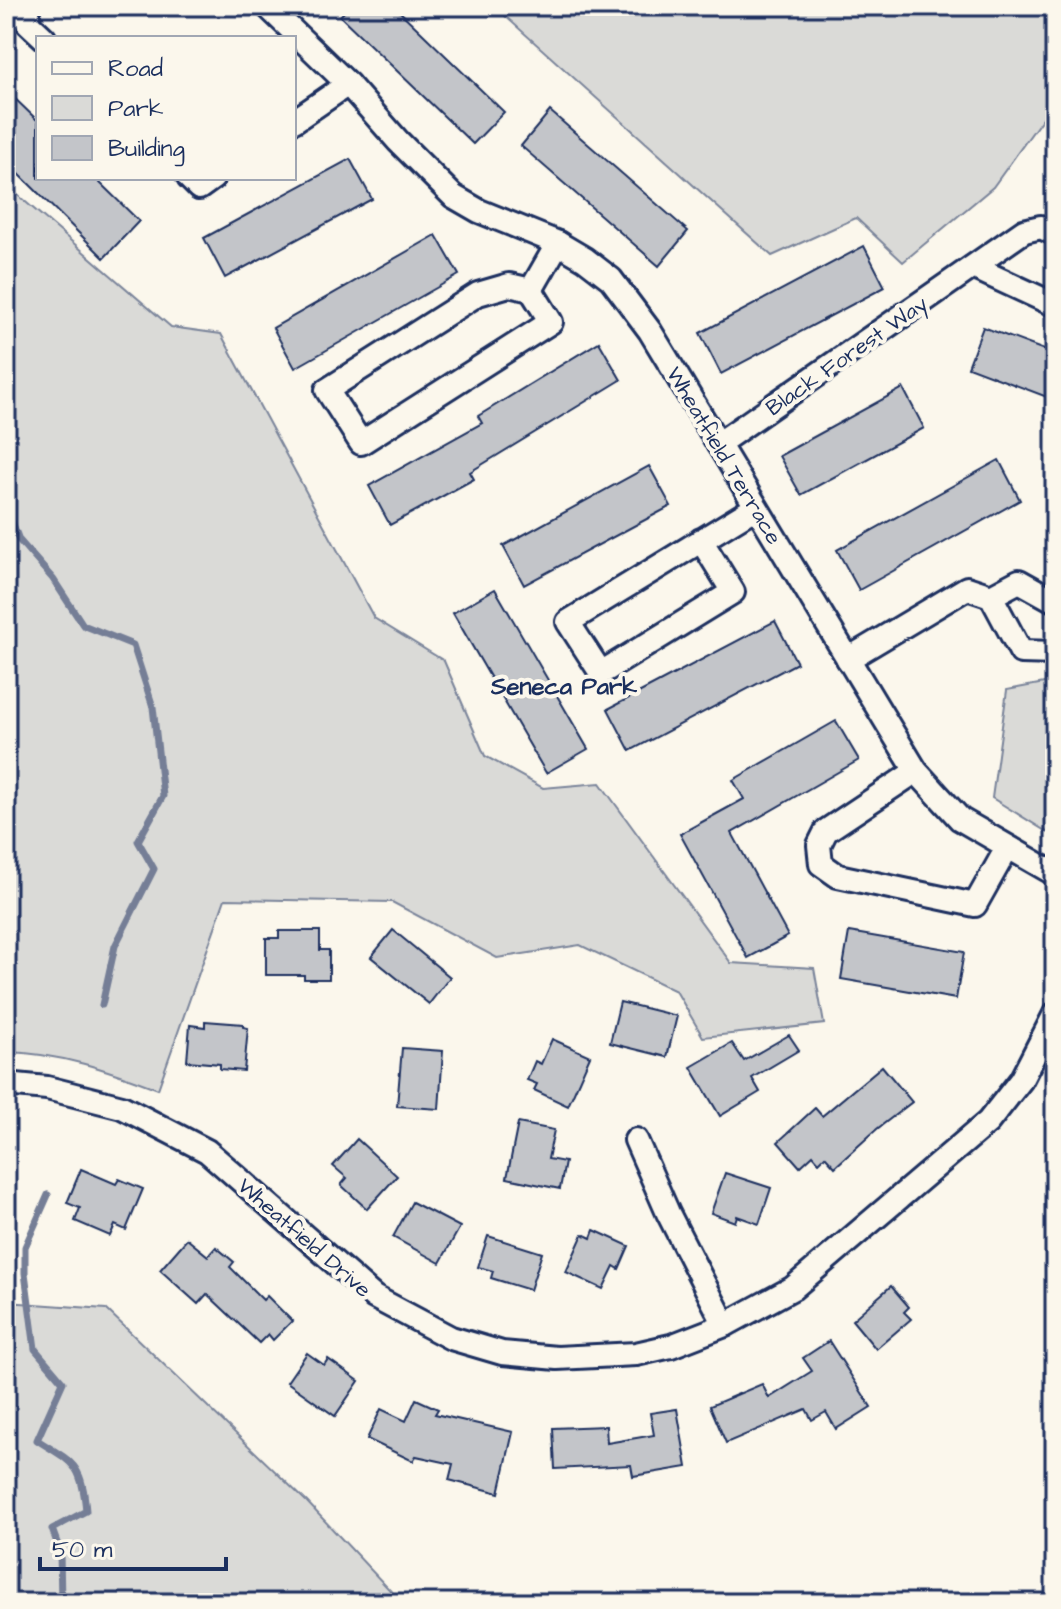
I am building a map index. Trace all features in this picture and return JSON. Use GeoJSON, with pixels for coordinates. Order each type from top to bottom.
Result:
{"type":"FeatureCollection","features":[{"type":"Feature","properties":{"kind":"street"},"geometry":{"type":"LineString","coordinates":[[28,6],[28,23],[42,36]]}},
{"type":"Feature","properties":{"kind":"street","name":"Wheatfield Terrace"},"geometry":{"type":"LineString","coordinates":[[267,6],[348,84],[398,141],[453,196],[492,217],[558,243],[611,279],[650,331],[916,771],[960,819],[1055,874]]}},
{"type":"Feature","properties":{"kind":"street"},"geometry":{"type":"LineString","coordinates":[[296,120],[348,84]]}},
{"type":"Feature","properties":{"kind":"street"},"geometry":{"type":"LineString","coordinates":[[191,180],[199,188],[210,180]]}},
{"type":"Feature","properties":{"kind":"street","name":"Black Forest Way"},"geometry":{"type":"LineString","coordinates":[[718,444],[1024,231],[1041,227],[1055,234]]}},
{"type":"Feature","properties":{"kind":"street"},"geometry":{"type":"LineString","coordinates":[[531,290],[558,243]]}},
{"type":"Feature","properties":{"kind":"street"},"geometry":{"type":"LineString","coordinates":[[973,267],[1055,305]]}},
{"type":"Feature","properties":{"kind":"street"},"geometry":{"type":"LineString","coordinates":[[509,285],[531,290],[551,322],[361,443],[327,390],[478,294],[509,285]]}},
{"type":"Feature","properties":{"kind":"street"},"geometry":{"type":"LineString","coordinates":[[701,540],[733,592],[601,673],[568,622],[701,540],[756,507]]}},
{"type":"Feature","properties":{"kind":"street"},"geometry":{"type":"LineString","coordinates":[[991,596],[1019,581],[1055,601]]}},
{"type":"Feature","properties":{"kind":"street"},"geometry":{"type":"LineString","coordinates":[[848,659],[967,588],[991,596],[1021,652],[1055,653]]}},
{"type":"Feature","properties":{"kind":"street"},"geometry":{"type":"LineString","coordinates":[[916,771],[826,831],[819,845],[821,864],[838,876],[975,905],[1007,848]]}},
{"type":"Feature","properties":{"kind":"street","name":"Wheatfield Drive"},"geometry":{"type":"LineString","coordinates":[[6,1084],[47,1088],[122,1107],[207,1151],[374,1297],[451,1338],[502,1353],[557,1358],[636,1354],[671,1346],[725,1325],[793,1288],[988,1122],[1021,1080],[1055,1014]]}},
{"type":"Feature","properties":{"kind":"street"},"geometry":{"type":"LineString","coordinates":[[636,1140],[668,1213],[725,1325]]}},
{"type":"Feature","properties":{"kind":"green space"},"geometry":{"type":"Polygon","coordinates":[[[494,6],[1055,6],[1055,101],[993,187],[903,262],[856,218],[772,256],[494,6]]]}},
{"type":"Feature","properties":{"kind":"green space"},"geometry":{"type":"Polygon","coordinates":[[[6,185],[171,327],[221,334],[374,618],[444,661],[485,756],[543,788],[600,783],[731,963],[814,968],[824,1024],[703,1037],[676,991],[580,945],[497,958],[392,902],[225,899],[158,1089],[84,1064],[6,1052],[6,185]]]}},
{"type":"Feature","properties":{"kind":"green space"},"geometry":{"type":"Polygon","coordinates":[[[1055,681],[1055,837],[992,798],[1007,690],[1055,681]]]}},
{"type":"Feature","properties":{"kind":"green space"},"geometry":{"type":"Polygon","coordinates":[[[6,1302],[106,1309],[307,1502],[402,1603],[6,1603],[6,1302]]]}},
{"type":"Feature","properties":{"kind":"building"},"geometry":{"type":"Polygon","coordinates":[[[350,6],[394,6],[504,112],[473,144],[340,16],[350,6]]]}},
{"type":"Feature","properties":{"kind":"building"},"geometry":{"type":"Polygon","coordinates":[[[6,90],[36,119],[36,180],[97,180],[139,221],[104,258],[6,161],[6,90]]]}},
{"type":"Feature","properties":{"kind":"building"},"geometry":{"type":"Polygon","coordinates":[[[550,111],[688,231],[659,266],[521,146],[550,111]]]}},
{"type":"Feature","properties":{"kind":"building"},"geometry":{"type":"Polygon","coordinates":[[[350,159],[372,199],[225,278],[204,238],[350,159]]]}},
{"type":"Feature","properties":{"kind":"building"},"geometry":{"type":"Polygon","coordinates":[[[436,235],[459,275],[295,368],[273,328],[436,235]]]}},
{"type":"Feature","properties":{"kind":"building"},"geometry":{"type":"Polygon","coordinates":[[[864,246],[885,287],[721,374],[700,333],[864,246]]]}},
{"type":"Feature","properties":{"kind":"building"},"geometry":{"type":"Polygon","coordinates":[[[983,327],[1055,354],[1055,400],[968,367],[983,327]]]}},
{"type":"Feature","properties":{"kind":"building"},"geometry":{"type":"Polygon","coordinates":[[[599,342],[621,380],[470,472],[474,479],[390,525],[369,486],[482,423],[478,416],[599,342]]]}},
{"type":"Feature","properties":{"kind":"building"},"geometry":{"type":"Polygon","coordinates":[[[903,388],[924,428],[801,495],[779,456],[903,388]]]}},
{"type":"Feature","properties":{"kind":"building"},"geometry":{"type":"Polygon","coordinates":[[[999,460],[1020,500],[859,590],[837,550],[999,460]]]}},
{"type":"Feature","properties":{"kind":"building"},"geometry":{"type":"Polygon","coordinates":[[[649,466],[671,506],[524,585],[503,546],[649,466]]]}},
{"type":"Feature","properties":{"kind":"building"},"geometry":{"type":"Polygon","coordinates":[[[495,589],[588,749],[546,773],[453,613],[495,589]]]}},
{"type":"Feature","properties":{"kind":"building"},"geometry":{"type":"Polygon","coordinates":[[[775,621],[797,663],[630,751],[608,709],[775,621]]]}},
{"type":"Feature","properties":{"kind":"building"},"geometry":{"type":"Polygon","coordinates":[[[836,721],[859,760],[732,833],[788,936],[748,958],[680,834],[744,799],[733,780],[836,721]]]}},
{"type":"Feature","properties":{"kind":"building"},"geometry":{"type":"Polygon","coordinates":[[[393,930],[450,977],[429,1004],[371,957],[393,930]]]}},
{"type":"Feature","properties":{"kind":"building"},"geometry":{"type":"Polygon","coordinates":[[[279,931],[320,931],[320,950],[329,950],[329,979],[304,979],[304,975],[266,975],[266,938],[279,938],[279,931]]]}},
{"type":"Feature","properties":{"kind":"building"},"geometry":{"type":"Polygon","coordinates":[[[849,932],[964,952],[956,999],[841,979],[849,932]]]}},
{"type":"Feature","properties":{"kind":"building"},"geometry":{"type":"Polygon","coordinates":[[[620,1002],[677,1016],[667,1057],[610,1043],[620,1002]]]}},
{"type":"Feature","properties":{"kind":"building"},"geometry":{"type":"Polygon","coordinates":[[[205,1021],[243,1024],[248,1028],[244,1071],[220,1069],[220,1064],[187,1061],[190,1025],[205,1027],[205,1021]]]}},
{"type":"Feature","properties":{"kind":"building"},"geometry":{"type":"Polygon","coordinates":[[[789,1035],[799,1050],[752,1078],[760,1092],[720,1116],[691,1067],[732,1043],[744,1061],[789,1035]]]}},
{"type":"Feature","properties":{"kind":"building"},"geometry":{"type":"Polygon","coordinates":[[[552,1039],[590,1056],[568,1106],[534,1090],[537,1084],[527,1080],[535,1061],[541,1064],[552,1039]]]}},
{"type":"Feature","properties":{"kind":"building"},"geometry":{"type":"Polygon","coordinates":[[[402,1048],[443,1051],[439,1109],[397,1106],[402,1048]]]}},
{"type":"Feature","properties":{"kind":"building"},"geometry":{"type":"Polygon","coordinates":[[[882,1066],[912,1102],[835,1167],[825,1156],[819,1162],[813,1155],[800,1167],[778,1142],[815,1108],[822,1116],[882,1066]]]}},
{"type":"Feature","properties":{"kind":"building"},"geometry":{"type":"Polygon","coordinates":[[[518,1123],[554,1130],[548,1159],[565,1162],[560,1189],[507,1178],[518,1123]]]}},
{"type":"Feature","properties":{"kind":"building"},"geometry":{"type":"Polygon","coordinates":[[[357,1139],[397,1176],[367,1209],[341,1185],[347,1178],[333,1166],[357,1139]]]}},
{"type":"Feature","properties":{"kind":"building"},"geometry":{"type":"Polygon","coordinates":[[[81,1169],[116,1184],[119,1179],[143,1189],[126,1230],[115,1225],[110,1236],[75,1221],[80,1208],[67,1203],[81,1169]]]}},
{"type":"Feature","properties":{"kind":"building"},"geometry":{"type":"Polygon","coordinates":[[[725,1173],[771,1188],[759,1224],[737,1216],[735,1222],[711,1213],[725,1173]]]}},
{"type":"Feature","properties":{"kind":"building"},"geometry":{"type":"Polygon","coordinates":[[[412,1202],[460,1227],[440,1263],[393,1237],[412,1202]]]}},
{"type":"Feature","properties":{"kind":"building"},"geometry":{"type":"Polygon","coordinates":[[[594,1230],[629,1246],[619,1269],[614,1266],[603,1289],[566,1272],[583,1234],[591,1238],[594,1230]]]}},
{"type":"Feature","properties":{"kind":"building"},"geometry":{"type":"Polygon","coordinates":[[[488,1236],[542,1253],[530,1290],[491,1278],[493,1271],[478,1267],[488,1236]]]}},
{"type":"Feature","properties":{"kind":"building"},"geometry":{"type":"Polygon","coordinates":[[[187,1239],[208,1256],[216,1247],[234,1262],[230,1267],[263,1300],[267,1296],[292,1321],[273,1340],[268,1334],[259,1343],[207,1294],[198,1304],[160,1270],[187,1239]]]}},
{"type":"Feature","properties":{"kind":"building"},"geometry":{"type":"Polygon","coordinates":[[[891,1286],[909,1307],[904,1312],[911,1319],[876,1349],[852,1320],[891,1286]]]}},
{"type":"Feature","properties":{"kind":"building"},"geometry":{"type":"Polygon","coordinates":[[[829,1341],[871,1407],[836,1429],[826,1412],[812,1420],[806,1409],[726,1443],[710,1406],[762,1384],[769,1398],[812,1371],[803,1358],[829,1341]]]}},
{"type":"Feature","properties":{"kind":"building"},"geometry":{"type":"Polygon","coordinates":[[[307,1353],[324,1365],[328,1359],[359,1381],[335,1416],[287,1382],[307,1353]]]}},
{"type":"Feature","properties":{"kind":"building"},"geometry":{"type":"Polygon","coordinates":[[[416,1399],[438,1409],[435,1414],[513,1432],[499,1493],[449,1480],[453,1464],[416,1456],[413,1461],[367,1439],[381,1409],[406,1421],[416,1399]]]}},
{"type":"Feature","properties":{"kind":"building"},"geometry":{"type":"Polygon","coordinates":[[[677,1409],[687,1467],[633,1476],[631,1465],[555,1469],[553,1428],[606,1426],[607,1443],[654,1435],[650,1413],[677,1409]]]}},
{"type":"Feature","properties":{"kind":"waterway"},"geometry":{"type":"LineString","coordinates":[[6,506],[19,540],[53,579],[83,625],[133,645],[153,707],[163,796],[138,841],[154,869],[115,946],[102,1005]]}},
{"type":"Feature","properties":{"kind":"waterway"},"geometry":{"type":"LineString","coordinates":[[48,1195],[25,1247],[25,1273],[35,1349],[63,1382],[37,1440],[74,1466],[82,1483],[86,1511],[52,1529],[60,1551],[61,1603]]}},
{"type":"Feature","properties":{"kind":"district","name":"Seneca Park"},"geometry":{"type":"Point","coordinates":[564,686]}}]}
